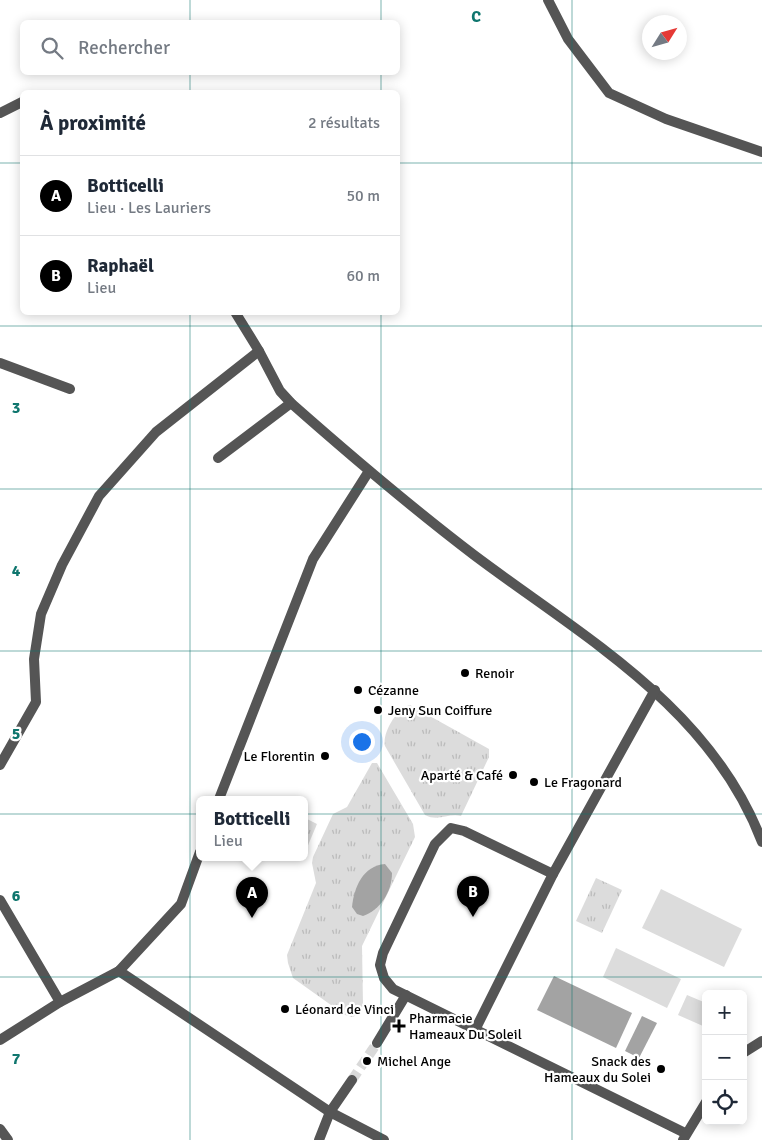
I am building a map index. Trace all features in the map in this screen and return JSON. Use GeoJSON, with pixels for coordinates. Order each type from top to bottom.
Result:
{"type":"FeatureCollection","features":[{"type":"Feature","properties":{"kind":"street"},"geometry":{"type":"LineString","coordinates":[[548,0],[568,39],[609,93],[666,119],[762,152]]}},
{"type":"Feature","properties":{"kind":"street"},"geometry":{"type":"LineString","coordinates":[[0,113],[20,103]]}},
{"type":"Feature","properties":{"kind":"street"},"geometry":{"type":"LineString","coordinates":[[237,315],[259,350],[280,391],[291,403],[369,471],[475,556],[619,660],[655,690],[687,722],[715,758],[744,802],[762,842]]}},
{"type":"Feature","properties":{"kind":"street"},"geometry":{"type":"LineString","coordinates":[[0,766],[36,702],[34,659],[41,614],[62,565],[99,496],[156,432],[259,350]]}},
{"type":"Feature","properties":{"kind":"street"},"geometry":{"type":"LineString","coordinates":[[0,363],[70,390]]}},
{"type":"Feature","properties":{"kind":"street"},"geometry":{"type":"LineString","coordinates":[[218,458],[291,403]]}},
{"type":"Feature","properties":{"kind":"street"},"geometry":{"type":"LineString","coordinates":[[220,796],[313,559],[369,471]]}},
{"type":"Feature","properties":{"kind":"street"},"geometry":{"type":"LineString","coordinates":[[475,1030],[554,874],[655,690]]}},
{"type":"Feature","properties":{"kind":"street"},"geometry":{"type":"LineString","coordinates":[[554,874],[458,829],[451,828],[444,832],[435,844],[383,953],[380,965],[384,978],[394,989],[684,1136],[702,1108]]}},
{"type":"Feature","properties":{"kind":"street"},"geometry":{"type":"LineString","coordinates":[[0,1040],[60,1002],[119,971],[181,904],[197,861]]}},
{"type":"Feature","properties":{"kind":"street"},"geometry":{"type":"LineString","coordinates":[[0,900],[60,1002]]}},
{"type":"Feature","properties":{"kind":"street"},"geometry":{"type":"LineString","coordinates":[[119,971],[330,1112],[384,1140]]}},
{"type":"Feature","properties":{"kind":"street"},"geometry":{"type":"LineString","coordinates":[[377,1043],[406,995]]}},
{"type":"Feature","properties":{"kind":"street"},"geometry":{"type":"LineString","coordinates":[[747,1050],[762,1041]]}},
{"type":"Feature","properties":{"kind":"street"},"geometry":{"type":"LineString","coordinates":[[319,1140],[330,1112],[352,1080]]}},
{"type":"Feature","properties":{"kind":"street"},"geometry":{"type":"LineString","coordinates":[[0,1129],[8,1140]]}},
{"type":"Feature","properties":{"kind":"green space"},"geometry":{"type":"Polygon","coordinates":[[[410,705],[489,749],[489,757],[461,816],[434,818],[425,815],[385,746],[388,728],[400,711],[410,705]]]}},
{"type":"Feature","properties":{"kind":"green space"},"geometry":{"type":"Polygon","coordinates":[[[372,763],[377,763],[413,824],[415,837],[362,946],[363,1005],[358,1015],[352,1017],[345,1015],[293,978],[287,955],[316,883],[312,863],[313,857],[333,814],[347,807],[372,763]]]}},
{"type":"Feature","properties":{"kind":"green space"},"geometry":{"type":"Polygon","coordinates":[[[308,820],[317,824],[308,845],[308,820]]]}},
{"type":"Feature","properties":{"kind":"green space"},"geometry":{"type":"Polygon","coordinates":[[[596,878],[622,890],[602,933],[576,921],[596,878]]]}},
{"type":"Feature","properties":{"kind":"green space"},"geometry":{"type":"Polygon","coordinates":[[[661,889],[742,929],[724,967],[642,928],[661,889]]]}},
{"type":"Feature","properties":{"kind":"green space"},"geometry":{"type":"Polygon","coordinates":[[[616,948],[681,979],[667,1008],[603,977],[616,948]]]}},
{"type":"Feature","properties":{"kind":"green space"},"geometry":{"type":"Polygon","coordinates":[[[687,995],[702,1001],[702,1026],[678,1015],[687,995]]]}},
{"type":"Feature","properties":{"kind":"shaded area"},"geometry":{"type":"Polygon","coordinates":[[[385,864],[392,873],[390,887],[384,899],[380,905],[369,913],[363,916],[357,914],[352,907],[355,892],[361,879],[371,869],[385,864]]]}},
{"type":"Feature","properties":{"kind":"shaded area"},"geometry":{"type":"Polygon","coordinates":[[[554,976],[632,1013],[616,1048],[537,1010],[554,976]]]}},
{"type":"Feature","properties":{"kind":"shaded area"},"geometry":{"type":"Polygon","coordinates":[[[642,1016],[657,1023],[639,1058],[625,1051],[642,1016]]]}},
{"type":"Feature","properties":{"kind":"tunnel"},"geometry":{"type":"LineString","coordinates":[[352,1080],[377,1043]]}},
{"type":"Feature","properties":{"kind":"place","name":"Renoir"},"geometry":{"type":"Point","coordinates":[465,673]}},
{"type":"Feature","properties":{"kind":"place","name":"Cézanne"},"geometry":{"type":"Point","coordinates":[358,690]}},
{"type":"Feature","properties":{"kind":"place","name":"Jeny Sun Coiffure"},"geometry":{"type":"Point","coordinates":[378,710]}},
{"type":"Feature","properties":{"kind":"place","name":"Le Florentin"},"geometry":{"type":"Point","coordinates":[325,756]}},
{"type":"Feature","properties":{"kind":"place","name":"Aparté & Café"},"geometry":{"type":"Point","coordinates":[513,775]}},
{"type":"Feature","properties":{"kind":"place","name":"Le Fragonard"},"geometry":{"type":"Point","coordinates":[534,782]}},
{"type":"Feature","properties":{"kind":"place","name":"Raphaël"},"geometry":{"type":"Point","coordinates":[473,917]}},
{"type":"Feature","properties":{"kind":"place","name":"Botticelli"},"geometry":{"type":"Point","coordinates":[252,918]}},
{"type":"Feature","properties":{"kind":"place","name":"Léonard de Vinci"},"geometry":{"type":"Point","coordinates":[285,1009]}},
{"type":"Feature","properties":{"kind":"place","name":"Pharmacie Hameaux Du Soleil"},"geometry":{"type":"Point","coordinates":[399,1026]}},
{"type":"Feature","properties":{"kind":"place","name":"Michel Ange"},"geometry":{"type":"Point","coordinates":[367,1061]}},
{"type":"Feature","properties":{"kind":"place","name":"Snack des Hameaux du Solei"},"geometry":{"type":"Point","coordinates":[661,1069]}}]}
